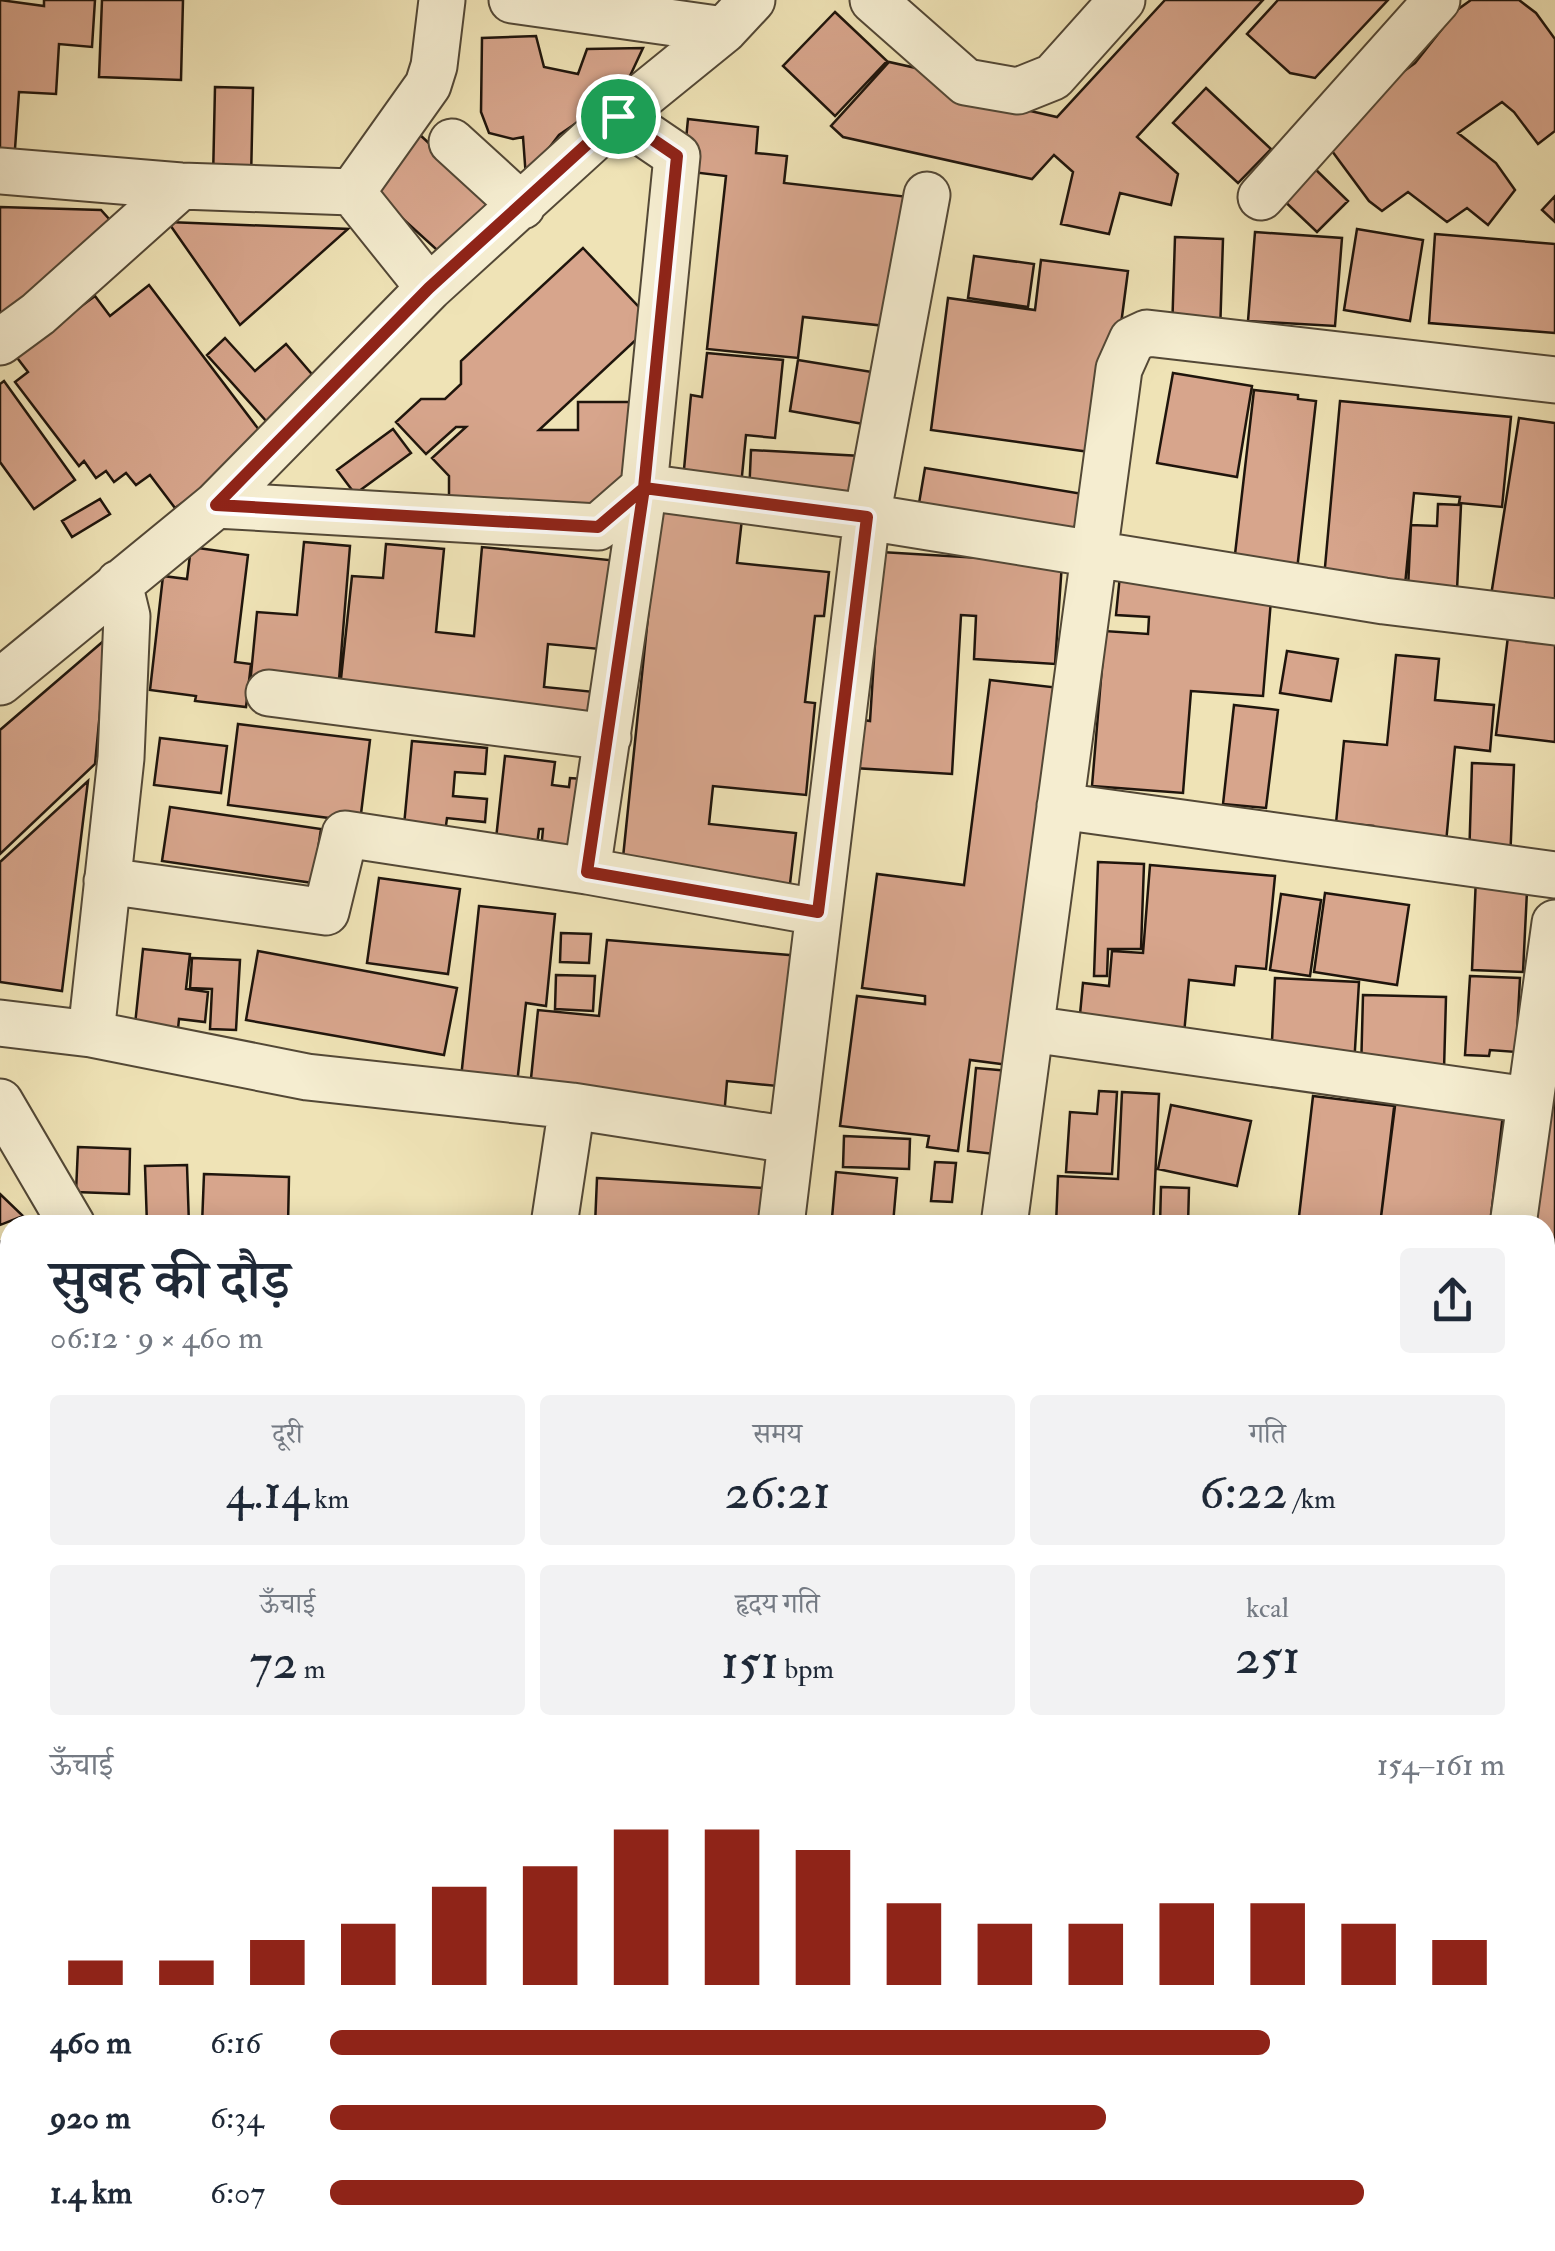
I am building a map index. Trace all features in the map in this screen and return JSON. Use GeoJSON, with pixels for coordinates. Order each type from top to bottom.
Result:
{"type":"FeatureCollection","features":[{"type":"Feature","properties":{"kind":"street"},"geometry":{"type":"LineString","coordinates":[[352,192],[428,86],[442,0]]}},
{"type":"Feature","properties":{"kind":"street"},"geometry":{"type":"LineString","coordinates":[[512,0],[738,15]]}},
{"type":"Feature","properties":{"kind":"street"},"geometry":{"type":"LineString","coordinates":[[873,0],[966,82],[1018,90],[1053,76],[1122,0]]}},
{"type":"Feature","properties":{"kind":"street"},"geometry":{"type":"LineString","coordinates":[[1261,197],[1437,0]]}},
{"type":"Feature","properties":{"kind":"street"},"geometry":{"type":"LineString","coordinates":[[0,682],[216,505],[429,288],[618,116],[738,15]]}},
{"type":"Feature","properties":{"kind":"street"},"geometry":{"type":"LineString","coordinates":[[587,872],[644,488],[677,156],[618,116]]}},
{"type":"Feature","properties":{"kind":"street"},"geometry":{"type":"LineString","coordinates":[[452,142],[522,206]]}},
{"type":"Feature","properties":{"kind":"street"},"geometry":{"type":"LineString","coordinates":[[0,171],[180,186],[352,192],[429,288]]}},
{"type":"Feature","properties":{"kind":"street"},"geometry":{"type":"LineString","coordinates":[[0,342],[38,314],[180,186]]}},
{"type":"Feature","properties":{"kind":"street"},"geometry":{"type":"LineString","coordinates":[[782,1215],[867,517],[928,196]]}},
{"type":"Feature","properties":{"kind":"street"},"geometry":{"type":"LineString","coordinates":[[1005,1215],[1119,369],[1132,340],[1148,334],[1555,380]]}},
{"type":"Feature","properties":{"kind":"street"},"geometry":{"type":"LineString","coordinates":[[216,505],[598,527],[644,488],[867,517],[1384,601],[1555,622]]}},
{"type":"Feature","properties":{"kind":"street"},"geometry":{"type":"LineString","coordinates":[[91,1034],[121,758],[127,616],[119,583]]}},
{"type":"Feature","properties":{"kind":"street"},"geometry":{"type":"LineString","coordinates":[[269,693],[608,736]]}},
{"type":"Feature","properties":{"kind":"street"},"geometry":{"type":"LineString","coordinates":[[1060,806],[1555,875]]}},
{"type":"Feature","properties":{"kind":"street"},"geometry":{"type":"LineString","coordinates":[[107,881],[326,912],[345,834],[818,912]]}},
{"type":"Feature","properties":{"kind":"street"},"geometry":{"type":"LineString","coordinates":[[1514,1215],[1555,923]]}},
{"type":"Feature","properties":{"kind":"street"},"geometry":{"type":"LineString","coordinates":[[0,1023],[91,1034],[307,1077],[572,1106],[790,1140]]}},
{"type":"Feature","properties":{"kind":"street"},"geometry":{"type":"LineString","coordinates":[[1031,1029],[1528,1100]]}},
{"type":"Feature","properties":{"kind":"street"},"geometry":{"type":"LineString","coordinates":[[0,1102],[66,1215]]}},
{"type":"Feature","properties":{"kind":"street"},"geometry":{"type":"LineString","coordinates":[[556,1215],[572,1106]]}},
{"type":"Feature","properties":{"kind":"building"},"geometry":{"type":"Polygon","coordinates":[[[0,0],[44,6],[44,0],[95,0],[92,47],[59,44],[56,94],[19,92],[14,163],[0,162],[0,0]]]}},
{"type":"Feature","properties":{"kind":"building"},"geometry":{"type":"Polygon","coordinates":[[[102,0],[183,0],[181,80],[99,77],[102,0]]]}},
{"type":"Feature","properties":{"kind":"building"},"geometry":{"type":"Polygon","coordinates":[[[1165,0],[1263,0],[1137,137],[1178,174],[1171,205],[1120,193],[1109,234],[1061,224],[1073,172],[1054,155],[1032,179],[843,137],[831,126],[889,62],[947,75],[972,98],[1057,117],[1165,0]]]}},
{"type":"Feature","properties":{"kind":"building"},"geometry":{"type":"Polygon","coordinates":[[[1278,0],[1388,0],[1315,78],[1290,73],[1247,34],[1278,0]]]}},
{"type":"Feature","properties":{"kind":"building"},"geometry":{"type":"Polygon","coordinates":[[[1471,0],[1519,0],[1536,13],[1555,39],[1555,131],[1538,144],[1502,102],[1458,133],[1496,163],[1515,190],[1488,225],[1467,208],[1447,222],[1408,192],[1382,211],[1369,201],[1332,151],[1381,88],[1415,63],[1457,10],[1471,0]]]}},
{"type":"Feature","properties":{"kind":"building"},"geometry":{"type":"Polygon","coordinates":[[[835,12],[887,61],[835,116],[783,66],[835,12]]]}},
{"type":"Feature","properties":{"kind":"building"},"geometry":{"type":"Polygon","coordinates":[[[536,36],[544,67],[578,74],[587,49],[643,48],[623,91],[559,135],[526,178],[523,137],[513,139],[489,133],[481,112],[482,38],[536,36]]]}},
{"type":"Feature","properties":{"kind":"building"},"geometry":{"type":"Polygon","coordinates":[[[215,87],[253,88],[251,180],[213,179],[215,87]]]}},
{"type":"Feature","properties":{"kind":"building"},"geometry":{"type":"Polygon","coordinates":[[[1206,88],[1271,149],[1238,183],[1173,123],[1206,88]]]}},
{"type":"Feature","properties":{"kind":"building"},"geometry":{"type":"Polygon","coordinates":[[[688,119],[758,127],[756,153],[787,156],[784,183],[909,197],[895,327],[803,317],[798,358],[707,349],[726,176],[683,171],[688,119]]]}},
{"type":"Feature","properties":{"kind":"building"},"geometry":{"type":"Polygon","coordinates":[[[419,134],[497,206],[447,259],[369,188],[419,134]]]}},
{"type":"Feature","properties":{"kind":"building"},"geometry":{"type":"Polygon","coordinates":[[[1310,164],[1348,201],[1317,232],[1279,196],[1310,164]]]}},
{"type":"Feature","properties":{"kind":"building"},"geometry":{"type":"Polygon","coordinates":[[[1555,196],[1555,222],[1542,210],[1555,196]]]}},
{"type":"Feature","properties":{"kind":"building"},"geometry":{"type":"Polygon","coordinates":[[[0,207],[101,210],[119,230],[0,328],[0,207]]]}},
{"type":"Feature","properties":{"kind":"building"},"geometry":{"type":"Polygon","coordinates":[[[168,222],[348,229],[240,325],[168,222]]]}},
{"type":"Feature","properties":{"kind":"building"},"geometry":{"type":"Polygon","coordinates":[[[1357,229],[1423,240],[1410,321],[1344,310],[1357,229]]]}},
{"type":"Feature","properties":{"kind":"building"},"geometry":{"type":"Polygon","coordinates":[[[1255,232],[1342,238],[1335,326],[1248,321],[1255,232]]]}},
{"type":"Feature","properties":{"kind":"building"},"geometry":{"type":"Polygon","coordinates":[[[1435,234],[1555,244],[1555,333],[1429,323],[1435,234]]]}},
{"type":"Feature","properties":{"kind":"building"},"geometry":{"type":"Polygon","coordinates":[[[1175,237],[1223,239],[1220,334],[1172,332],[1175,237]]]}},
{"type":"Feature","properties":{"kind":"building"},"geometry":{"type":"Polygon","coordinates":[[[583,248],[654,323],[539,430],[578,430],[578,402],[642,402],[642,512],[449,501],[449,476],[432,458],[466,427],[456,427],[426,454],[396,422],[421,399],[445,399],[461,384],[461,361],[583,248]]]}},
{"type":"Feature","properties":{"kind":"building"},"geometry":{"type":"Polygon","coordinates":[[[974,256],[1034,264],[1028,307],[968,298],[974,256]]]}},
{"type":"Feature","properties":{"kind":"building"},"geometry":{"type":"Polygon","coordinates":[[[1041,260],[1128,271],[1104,454],[931,430],[948,298],[1035,310],[1041,260]]]}},
{"type":"Feature","properties":{"kind":"building"},"geometry":{"type":"Polygon","coordinates":[[[149,285],[269,443],[175,508],[150,475],[136,485],[126,473],[114,482],[106,471],[96,478],[84,461],[79,466],[15,382],[28,372],[15,355],[95,296],[110,316],[149,285]]]}},
{"type":"Feature","properties":{"kind":"building"},"geometry":{"type":"Polygon","coordinates":[[[225,338],[255,371],[286,344],[316,379],[267,422],[207,355],[225,338]]]}},
{"type":"Feature","properties":{"kind":"building"},"geometry":{"type":"Polygon","coordinates":[[[707,353],[783,360],[775,438],[746,435],[741,486],[683,480],[691,395],[702,397],[707,353]]]}},
{"type":"Feature","properties":{"kind":"building"},"geometry":{"type":"Polygon","coordinates":[[[798,360],[878,373],[869,425],[790,411],[798,360]]]}},
{"type":"Feature","properties":{"kind":"building"},"geometry":{"type":"Polygon","coordinates":[[[1173,373],[1252,386],[1237,477],[1157,463],[1173,373]]]}},
{"type":"Feature","properties":{"kind":"building"},"geometry":{"type":"Polygon","coordinates":[[[4,381],[75,480],[34,509],[0,462],[0,384],[4,381]]]}},
{"type":"Feature","properties":{"kind":"building"},"geometry":{"type":"Polygon","coordinates":[[[1254,390],[1316,401],[1297,570],[1234,563],[1254,390]]]}},
{"type":"Feature","properties":{"kind":"building"},"geometry":{"type":"Polygon","coordinates":[[[1340,401],[1511,417],[1502,507],[1459,503],[1460,497],[1414,493],[1405,585],[1324,578],[1340,401]]]}},
{"type":"Feature","properties":{"kind":"building"},"geometry":{"type":"Polygon","coordinates":[[[1519,418],[1555,423],[1555,602],[1490,602],[1519,418]]]}},
{"type":"Feature","properties":{"kind":"building"},"geometry":{"type":"Polygon","coordinates":[[[393,429],[411,453],[355,494],[337,470],[393,429]]]}},
{"type":"Feature","properties":{"kind":"building"},"geometry":{"type":"Polygon","coordinates":[[[751,450],[861,456],[858,501],[749,495],[751,450]]]}},
{"type":"Feature","properties":{"kind":"building"},"geometry":{"type":"Polygon","coordinates":[[[925,468],[1101,497],[1092,551],[916,521],[925,468]]]}},
{"type":"Feature","properties":{"kind":"building"},"geometry":{"type":"Polygon","coordinates":[[[100,499],[110,514],[72,537],[62,521],[100,499]]]}},
{"type":"Feature","properties":{"kind":"building"},"geometry":{"type":"Polygon","coordinates":[[[660,501],[743,510],[737,563],[829,572],[824,616],[815,616],[805,702],[815,703],[806,795],[713,786],[709,824],[796,833],[790,884],[622,867],[660,501]]]}},
{"type":"Feature","properties":{"kind":"building"},"geometry":{"type":"Polygon","coordinates":[[[1438,504],[1461,505],[1457,590],[1408,588],[1411,525],[1437,526],[1438,504]]]}},
{"type":"Feature","properties":{"kind":"building"},"geometry":{"type":"Polygon","coordinates":[[[304,542],[350,546],[338,692],[250,685],[257,612],[297,615],[304,542]]]}},
{"type":"Feature","properties":{"kind":"building"},"geometry":{"type":"Polygon","coordinates":[[[386,544],[444,549],[436,632],[474,636],[482,547],[619,561],[610,650],[548,644],[544,687],[595,692],[591,722],[339,697],[352,576],[383,578],[386,544]]]}},
{"type":"Feature","properties":{"kind":"building"},"geometry":{"type":"Polygon","coordinates":[[[191,547],[248,555],[235,662],[251,664],[246,707],[150,690],[163,576],[187,579],[191,547]]]}},
{"type":"Feature","properties":{"kind":"building"},"geometry":{"type":"Polygon","coordinates":[[[881,552],[1062,563],[1055,664],[974,659],[976,616],[961,615],[952,774],[854,768],[857,719],[870,721],[881,552]]]}},
{"type":"Feature","properties":{"kind":"building"},"geometry":{"type":"Polygon","coordinates":[[[1120,575],[1272,588],[1263,696],[1191,691],[1183,793],[1092,786],[1105,631],[1148,634],[1149,617],[1116,615],[1120,575]]]}},
{"type":"Feature","properties":{"kind":"building"},"geometry":{"type":"Polygon","coordinates":[[[1509,628],[1555,633],[1555,742],[1496,735],[1509,628]]]}},
{"type":"Feature","properties":{"kind":"building"},"geometry":{"type":"Polygon","coordinates":[[[107,638],[95,764],[0,854],[0,730],[107,638]]]}},
{"type":"Feature","properties":{"kind":"building"},"geometry":{"type":"Polygon","coordinates":[[[1287,651],[1338,659],[1331,701],[1280,693],[1287,651]]]}},
{"type":"Feature","properties":{"kind":"building"},"geometry":{"type":"Polygon","coordinates":[[[1396,655],[1439,659],[1435,700],[1494,705],[1490,751],[1455,747],[1446,843],[1372,836],[1373,826],[1336,823],[1344,741],[1387,745],[1396,655]]]}},
{"type":"Feature","properties":{"kind":"building"},"geometry":{"type":"Polygon","coordinates":[[[990,680],[1069,689],[1023,1067],[970,1060],[958,1151],[927,1147],[929,1136],[840,1126],[857,996],[925,1004],[925,996],[862,988],[877,874],[964,885],[990,680]]]}},
{"type":"Feature","properties":{"kind":"building"},"geometry":{"type":"Polygon","coordinates":[[[1234,705],[1278,710],[1266,808],[1223,804],[1234,705]]]}},
{"type":"Feature","properties":{"kind":"building"},"geometry":{"type":"Polygon","coordinates":[[[238,724],[370,740],[360,822],[228,805],[238,724]]]}},
{"type":"Feature","properties":{"kind":"building"},"geometry":{"type":"Polygon","coordinates":[[[160,738],[227,746],[221,793],[154,785],[160,738]]]}},
{"type":"Feature","properties":{"kind":"building"},"geometry":{"type":"Polygon","coordinates":[[[412,741],[487,748],[485,774],[455,772],[453,796],[487,799],[485,822],[447,818],[444,840],[403,836],[412,741]]]}},
{"type":"Feature","properties":{"kind":"building"},"geometry":{"type":"Polygon","coordinates":[[[505,756],[555,762],[552,785],[569,787],[570,778],[583,779],[577,855],[541,850],[543,829],[539,829],[536,853],[495,848],[505,756]]]}},
{"type":"Feature","properties":{"kind":"building"},"geometry":{"type":"Polygon","coordinates":[[[1472,763],[1514,765],[1510,862],[1469,861],[1472,763]]]}},
{"type":"Feature","properties":{"kind":"building"},"geometry":{"type":"Polygon","coordinates":[[[88,781],[62,991],[0,982],[0,862],[88,781]]]}},
{"type":"Feature","properties":{"kind":"building"},"geometry":{"type":"Polygon","coordinates":[[[170,807],[321,829],[313,883],[162,861],[170,807]]]}},
{"type":"Feature","properties":{"kind":"building"},"geometry":{"type":"Polygon","coordinates":[[[1098,862],[1144,864],[1141,949],[1108,949],[1107,976],[1094,976],[1098,862]]]}},
{"type":"Feature","properties":{"kind":"building"},"geometry":{"type":"Polygon","coordinates":[[[1150,865],[1275,876],[1266,969],[1236,966],[1234,985],[1189,980],[1183,1045],[1078,1035],[1083,983],[1109,986],[1112,951],[1143,953],[1150,865]]]}},
{"type":"Feature","properties":{"kind":"building"},"geometry":{"type":"Polygon","coordinates":[[[1476,877],[1527,891],[1523,972],[1472,970],[1476,877]]]}},
{"type":"Feature","properties":{"kind":"building"},"geometry":{"type":"Polygon","coordinates":[[[379,878],[460,889],[448,974],[367,963],[379,878]]]}},
{"type":"Feature","properties":{"kind":"building"},"geometry":{"type":"Polygon","coordinates":[[[1325,893],[1409,905],[1397,985],[1314,972],[1325,893]]]}},
{"type":"Feature","properties":{"kind":"building"},"geometry":{"type":"Polygon","coordinates":[[[1281,894],[1321,900],[1310,976],[1270,970],[1281,894]]]}},
{"type":"Feature","properties":{"kind":"building"},"geometry":{"type":"Polygon","coordinates":[[[479,906],[555,914],[546,1006],[526,1003],[517,1084],[461,1078],[479,906]]]}},
{"type":"Feature","properties":{"kind":"building"},"geometry":{"type":"Polygon","coordinates":[[[561,933],[591,934],[589,963],[560,962],[561,933]]]}},
{"type":"Feature","properties":{"kind":"building"},"geometry":{"type":"Polygon","coordinates":[[[607,940],[801,956],[788,1087],[727,1081],[724,1117],[529,1098],[538,1010],[599,1016],[607,940]]]}},
{"type":"Feature","properties":{"kind":"building"},"geometry":{"type":"Polygon","coordinates":[[[143,949],[190,954],[186,989],[208,992],[205,1022],[179,1019],[177,1039],[134,1034],[143,949]]]}},
{"type":"Feature","properties":{"kind":"building"},"geometry":{"type":"Polygon","coordinates":[[[258,951],[457,988],[444,1055],[246,1020],[258,951]]]}},
{"type":"Feature","properties":{"kind":"building"},"geometry":{"type":"Polygon","coordinates":[[[192,958],[240,960],[236,1030],[210,1029],[212,989],[190,988],[192,958]]]}},
{"type":"Feature","properties":{"kind":"building"},"geometry":{"type":"Polygon","coordinates":[[[556,975],[595,976],[593,1011],[555,1009],[556,975]]]}},
{"type":"Feature","properties":{"kind":"building"},"geometry":{"type":"Polygon","coordinates":[[[1470,976],[1520,978],[1516,1052],[1490,1050],[1489,1056],[1465,1055],[1470,976]]]}},
{"type":"Feature","properties":{"kind":"building"},"geometry":{"type":"Polygon","coordinates":[[[1275,978],[1359,982],[1354,1066],[1271,1062],[1275,978]]]}},
{"type":"Feature","properties":{"kind":"building"},"geometry":{"type":"Polygon","coordinates":[[[1363,995],[1446,997],[1444,1070],[1361,1072],[1363,995]]]}},
{"type":"Feature","properties":{"kind":"building"},"geometry":{"type":"Polygon","coordinates":[[[976,1068],[1021,1072],[1013,1156],[968,1151],[976,1068]]]}},
{"type":"Feature","properties":{"kind":"building"},"geometry":{"type":"Polygon","coordinates":[[[1555,1077],[1555,1215],[1527,1215],[1555,1077]]]}},
{"type":"Feature","properties":{"kind":"building"},"geometry":{"type":"Polygon","coordinates":[[[1099,1091],[1117,1092],[1112,1174],[1066,1172],[1070,1112],[1097,1114],[1099,1091]]]}},
{"type":"Feature","properties":{"kind":"building"},"geometry":{"type":"Polygon","coordinates":[[[1396,1091],[1503,1114],[1491,1215],[1381,1215],[1396,1091]]]}},
{"type":"Feature","properties":{"kind":"building"},"geometry":{"type":"Polygon","coordinates":[[[1122,1092],[1159,1094],[1153,1215],[1056,1215],[1058,1176],[1118,1179],[1122,1092]]]}},
{"type":"Feature","properties":{"kind":"building"},"geometry":{"type":"Polygon","coordinates":[[[1313,1096],[1395,1106],[1381,1215],[1299,1215],[1313,1096]]]}},
{"type":"Feature","properties":{"kind":"building"},"geometry":{"type":"Polygon","coordinates":[[[1171,1105],[1251,1121],[1237,1186],[1158,1169],[1171,1105]]]}},
{"type":"Feature","properties":{"kind":"building"},"geometry":{"type":"Polygon","coordinates":[[[844,1136],[910,1139],[909,1169],[843,1167],[844,1136]]]}},
{"type":"Feature","properties":{"kind":"building"},"geometry":{"type":"Polygon","coordinates":[[[78,1147],[130,1149],[129,1194],[76,1192],[78,1147]]]}},
{"type":"Feature","properties":{"kind":"building"},"geometry":{"type":"Polygon","coordinates":[[[935,1162],[956,1163],[952,1202],[931,1201],[935,1162]]]}},
{"type":"Feature","properties":{"kind":"building"},"geometry":{"type":"Polygon","coordinates":[[[187,1165],[189,1215],[147,1215],[145,1166],[187,1165]]]}},
{"type":"Feature","properties":{"kind":"building"},"geometry":{"type":"Polygon","coordinates":[[[836,1172],[897,1178],[894,1215],[832,1215],[836,1172]]]}},
{"type":"Feature","properties":{"kind":"building"},"geometry":{"type":"Polygon","coordinates":[[[204,1174],[289,1177],[288,1215],[202,1215],[204,1174]]]}},
{"type":"Feature","properties":{"kind":"building"},"geometry":{"type":"Polygon","coordinates":[[[597,1178],[781,1189],[779,1215],[595,1215],[597,1178]]]}},
{"type":"Feature","properties":{"kind":"building"},"geometry":{"type":"Polygon","coordinates":[[[1161,1187],[1189,1188],[1188,1215],[1160,1215],[1161,1187]]]}},
{"type":"Feature","properties":{"kind":"building"},"geometry":{"type":"Polygon","coordinates":[[[0,1194],[22,1215],[0,1215],[0,1194]]]}},
{"type":"Feature","properties":{"kind":"route"},"geometry":{"type":"LineString","coordinates":[[618,116],[429,288],[216,505],[598,527],[644,488],[867,517],[818,912],[587,872],[644,488],[677,156],[618,116]]}}]}
